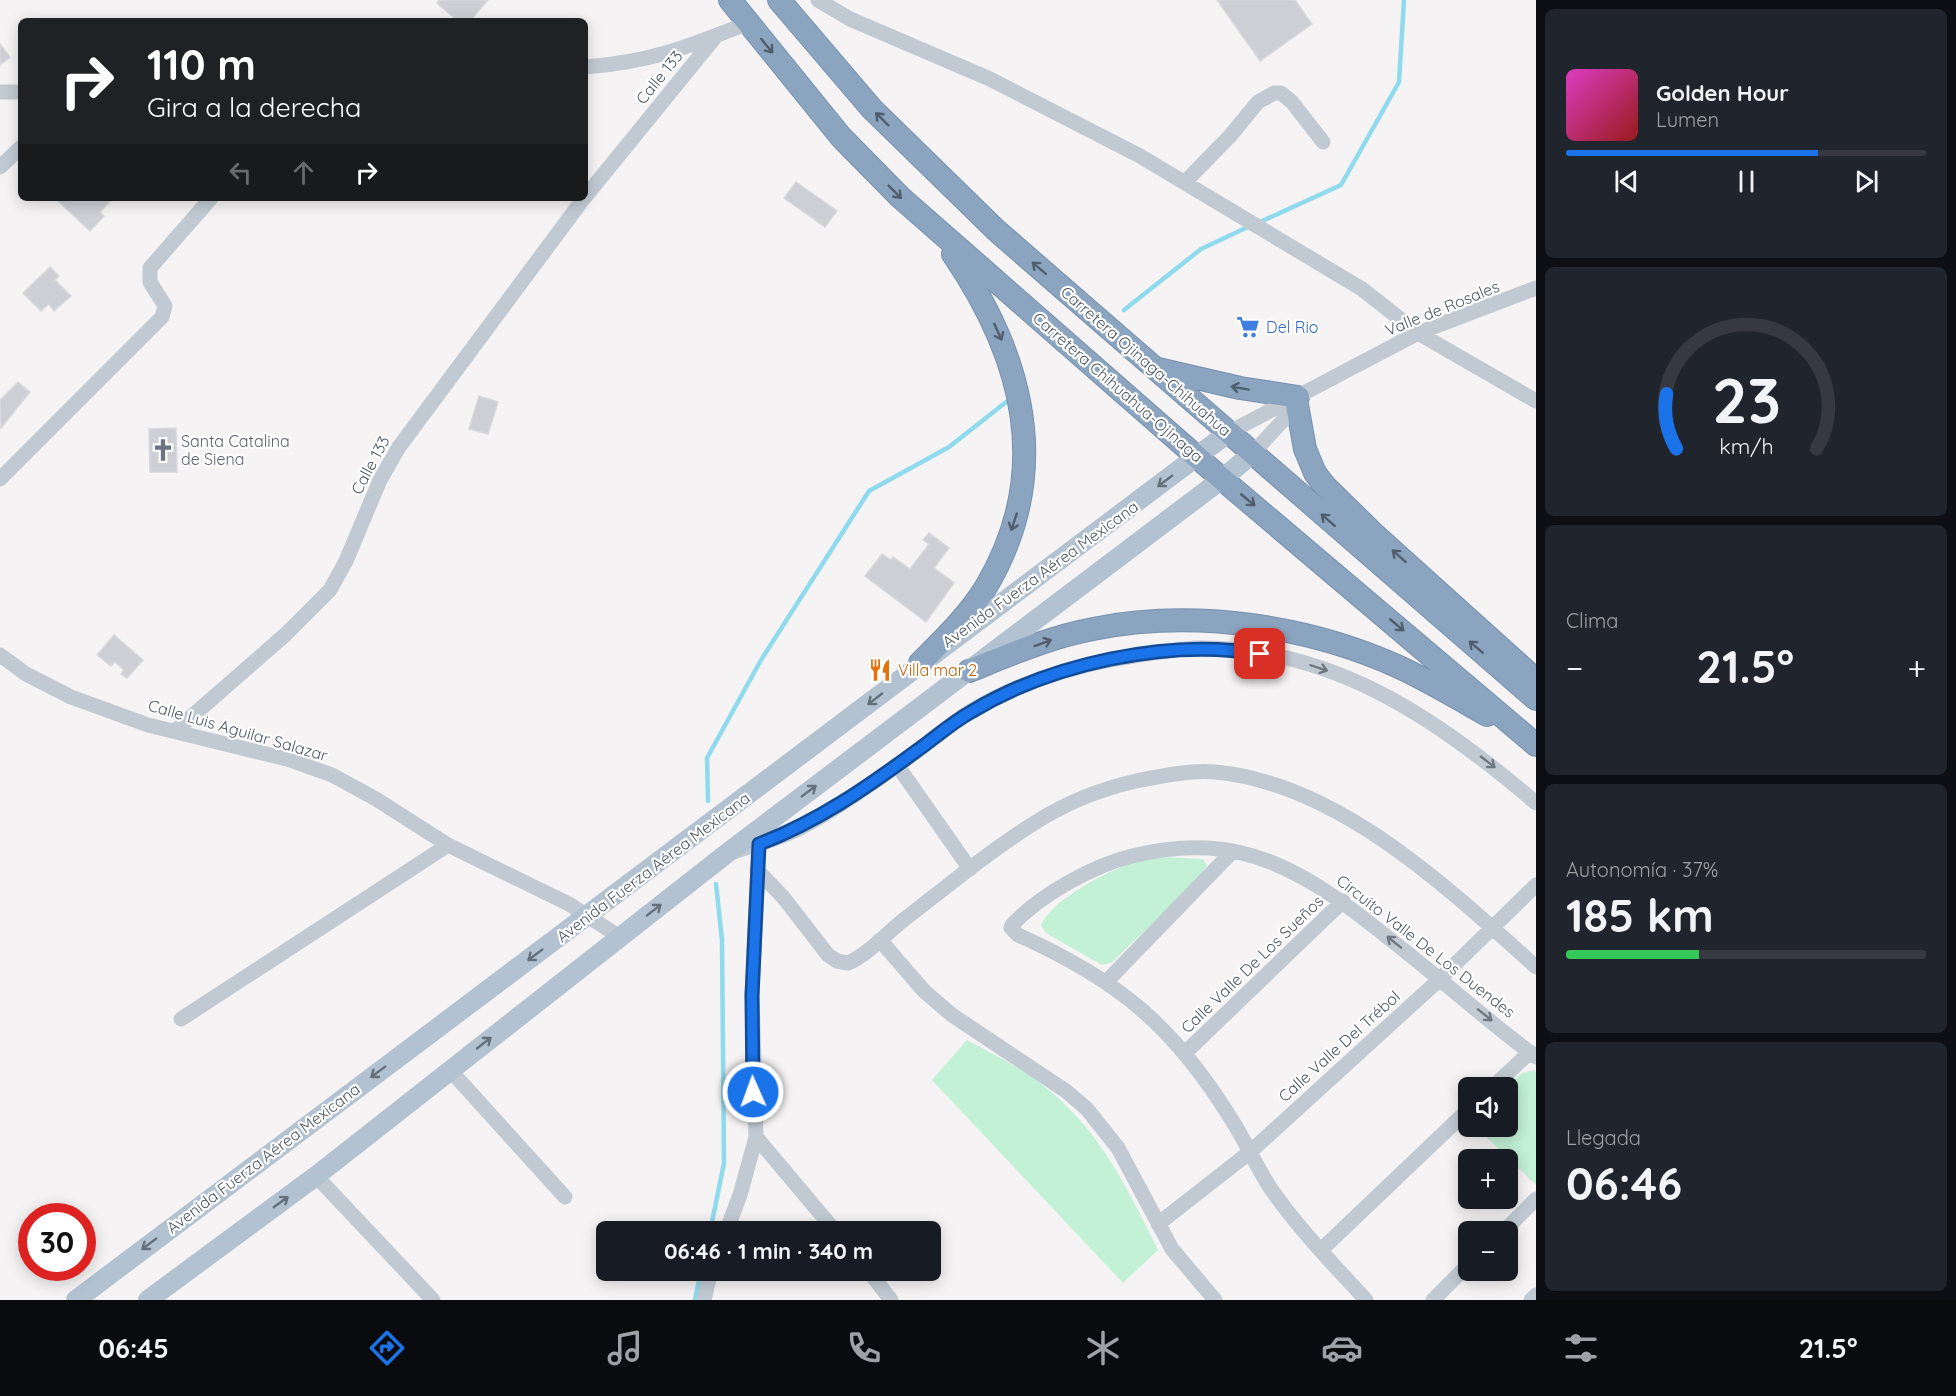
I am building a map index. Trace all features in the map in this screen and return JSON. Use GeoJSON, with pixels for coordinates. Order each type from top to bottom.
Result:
{"type":"FeatureCollection","features":[{"type":"Feature","properties":{"kind":"highway","name":"Carretera Chihuahua-Ojinaga"},"geometry":{"type":"LineString","coordinates":[[730,0],[841,137],[935,228],[1222,479],[1533,742]]}},
{"type":"Feature","properties":{"kind":"highway","name":"Carretera Ojinaga-Chihuahua"},"geometry":{"type":"LineString","coordinates":[[780,0],[872,109],[948,186],[1252,454],[1536,699]]}},
{"type":"Feature","properties":{"kind":"highway"},"geometry":{"type":"LineString","coordinates":[[920,663],[956,627],[986,587],[1009,537],[1018,509],[1024,450],[1021,404],[1005,345],[969,278],[935,228]]}},
{"type":"Feature","properties":{"kind":"highway"},"geometry":{"type":"LineString","coordinates":[[1155,369],[1239,388],[1302,397],[1305,449],[1312,467],[1324,485],[1375,535],[1536,680]]}},
{"type":"Feature","properties":{"kind":"highway"},"geometry":{"type":"LineString","coordinates":[[969,671],[1049,640],[1091,629],[1167,620],[1225,622],[1328,642],[1371,656],[1438,688],[1533,742]]}},
{"type":"Feature","properties":{"kind":"highway"},"geometry":{"type":"LineString","coordinates":[[1479,696],[1501,669]]}},
{"type":"Feature","properties":{"kind":"main road","name":"Avenida Fuerza Aérea Mexicana"},"geometry":{"type":"LineString","coordinates":[[76,1300],[1228,433]]}},
{"type":"Feature","properties":{"kind":"main road","name":"Avenida Fuerza Aérea Mexicana"},"geometry":{"type":"LineString","coordinates":[[148,1300],[316,1176],[726,854],[1252,454]]}},
{"type":"Feature","properties":{"kind":"street"},"geometry":{"type":"LineString","coordinates":[[818,0],[850,19],[990,79],[1185,182],[1362,289],[1418,333],[1536,401]]}},
{"type":"Feature","properties":{"kind":"street"},"geometry":{"type":"LineString","coordinates":[[588,67],[625,64],[658,57],[748,23]]}},
{"type":"Feature","properties":{"kind":"street","name":"Calle 133"},"geometry":{"type":"LineString","coordinates":[[588,193],[716,36]]}},
{"type":"Feature","properties":{"kind":"street"},"geometry":{"type":"LineString","coordinates":[[0,92],[18,92]]}},
{"type":"Feature","properties":{"kind":"street"},"geometry":{"type":"LineString","coordinates":[[1185,182],[1230,136],[1258,102],[1274,93],[1281,93],[1292,102],[1323,142]]}},
{"type":"Feature","properties":{"kind":"street"},"geometry":{"type":"LineString","coordinates":[[0,167],[18,150]]}},
{"type":"Feature","properties":{"kind":"street"},"geometry":{"type":"LineString","coordinates":[[0,479],[162,317],[165,306],[150,282],[150,268],[208,201]]}},
{"type":"Feature","properties":{"kind":"street","name":"Calle 133"},"geometry":{"type":"LineString","coordinates":[[175,731],[286,634],[330,590],[339,577],[380,480],[399,447],[582,201]]}},
{"type":"Feature","properties":{"kind":"street","name":"Valle de Rosales"},"geometry":{"type":"LineString","coordinates":[[1228,433],[1302,397],[1361,362],[1418,333],[1536,288]]}},
{"type":"Feature","properties":{"kind":"street"},"geometry":{"type":"LineString","coordinates":[[1252,454],[1302,397]]}},
{"type":"Feature","properties":{"kind":"street"},"geometry":{"type":"LineString","coordinates":[[726,854],[794,831],[832,809],[897,765],[969,712],[996,698],[1043,679],[1124,658],[1196,648],[1232,650],[1292,659],[1376,690],[1404,704],[1459,739],[1536,803]]}},
{"type":"Feature","properties":{"kind":"street","name":"Calle Luis Aguilar Salazar"},"geometry":{"type":"LineString","coordinates":[[0,655],[45,686],[148,725],[287,759],[332,775],[369,795],[448,845],[554,896],[620,937]]}},
{"type":"Feature","properties":{"kind":"street"},"geometry":{"type":"LineString","coordinates":[[897,765],[970,868]]}},
{"type":"Feature","properties":{"kind":"street"},"geometry":{"type":"LineString","coordinates":[[757,870],[783,897],[832,959],[842,964],[853,962],[970,868],[1036,822],[1077,800],[1113,787],[1147,779],[1215,772],[1256,779],[1293,791],[1327,807],[1368,831],[1492,927],[1536,967]]}},
{"type":"Feature","properties":{"kind":"street"},"geometry":{"type":"LineString","coordinates":[[730,1221],[756,1137],[752,995],[759,844]]}},
{"type":"Feature","properties":{"kind":"street"},"geometry":{"type":"LineString","coordinates":[[181,1019],[448,845]]}},
{"type":"Feature","properties":{"kind":"street","name":"Circuito Valle De Los Duendes"},"geometry":{"type":"LineString","coordinates":[[1366,1300],[1301,1228],[1270,1187],[1186,1052],[1157,1023],[1107,981],[1071,960],[1018,935],[1011,928],[1012,925],[1078,877],[1122,858],[1184,847],[1233,851],[1271,861],[1303,876],[1343,902],[1533,1054]]}},
{"type":"Feature","properties":{"kind":"street"},"geometry":{"type":"LineString","coordinates":[[1107,981],[1233,851]]}},
{"type":"Feature","properties":{"kind":"street","name":"Calle Valle Del Trébol"},"geometry":{"type":"LineString","coordinates":[[1158,1224],[1250,1152],[1440,979],[1536,885]]}},
{"type":"Feature","properties":{"kind":"street","name":"Calle Valle De Los Sueños"},"geometry":{"type":"LineString","coordinates":[[1186,1052],[1343,902]]}},
{"type":"Feature","properties":{"kind":"street"},"geometry":{"type":"LineString","coordinates":[[880,940],[924,991],[952,1015],[1056,1084],[1087,1109],[1118,1148],[1172,1249],[1215,1300]]}},
{"type":"Feature","properties":{"kind":"street"},"geometry":{"type":"LineString","coordinates":[[1505,1077],[1533,1054]]}},
{"type":"Feature","properties":{"kind":"street"},"geometry":{"type":"LineString","coordinates":[[450,1070],[565,1197]]}},
{"type":"Feature","properties":{"kind":"street"},"geometry":{"type":"LineString","coordinates":[[1322,1250],[1458,1120]]}},
{"type":"Feature","properties":{"kind":"street"},"geometry":{"type":"LineString","coordinates":[[756,1137],[828,1221]]}},
{"type":"Feature","properties":{"kind":"street"},"geometry":{"type":"LineString","coordinates":[[316,1176],[433,1300]]}},
{"type":"Feature","properties":{"kind":"street"},"geometry":{"type":"LineString","coordinates":[[1514,1221],[1536,1199]]}},
{"type":"Feature","properties":{"kind":"street"},"geometry":{"type":"LineString","coordinates":[[1433,1300],[1458,1275]]}},
{"type":"Feature","properties":{"kind":"street"},"geometry":{"type":"LineString","coordinates":[[704,1300],[708,1281]]}},
{"type":"Feature","properties":{"kind":"street"},"geometry":{"type":"LineString","coordinates":[[876,1281],[891,1300]]}},
{"type":"Feature","properties":{"kind":"street"},"geometry":{"type":"LineString","coordinates":[[1531,1300],[1536,1295]]}},
{"type":"Feature","properties":{"kind":"green space"},"geometry":{"type":"Polygon","coordinates":[[[1163,857],[1203,859],[1207,865],[1204,874],[1111,963],[1102,965],[1046,933],[1041,925],[1056,906],[1093,880],[1130,864],[1163,857]]]}},
{"type":"Feature","properties":{"kind":"green space"},"geometry":{"type":"Polygon","coordinates":[[[967,1040],[999,1057],[1050,1091],[1084,1125],[1112,1164],[1158,1250],[1123,1283],[932,1080],[967,1040]]]}},
{"type":"Feature","properties":{"kind":"green space"},"geometry":{"type":"Polygon","coordinates":[[[1534,1070],[1536,1072],[1536,1185],[1518,1168],[1518,1149],[1499,1149],[1486,1137],[1518,1137],[1518,1077],[1522,1073],[1534,1070]]]}},
{"type":"Feature","properties":{"kind":"building"},"geometry":{"type":"Polygon","coordinates":[[[439,0],[488,0],[473,18],[454,18],[437,3],[439,0]]]}},
{"type":"Feature","properties":{"kind":"building"},"geometry":{"type":"Polygon","coordinates":[[[1217,0],[1295,0],[1312,24],[1260,61],[1217,0]]]}},
{"type":"Feature","properties":{"kind":"building"},"geometry":{"type":"Polygon","coordinates":[[[0,44],[10,57],[0,65],[0,44]]]}},
{"type":"Feature","properties":{"kind":"building"},"geometry":{"type":"Polygon","coordinates":[[[796,182],[837,211],[825,227],[784,198],[796,182]]]}},
{"type":"Feature","properties":{"kind":"building"},"geometry":{"type":"Polygon","coordinates":[[[58,201],[110,201],[100,212],[104,216],[90,231],[58,201]]]}},
{"type":"Feature","properties":{"kind":"building"},"geometry":{"type":"Polygon","coordinates":[[[50,267],[59,276],[55,280],[71,296],[54,311],[49,304],[41,311],[23,293],[50,267]]]}},
{"type":"Feature","properties":{"kind":"building"},"geometry":{"type":"Polygon","coordinates":[[[18,382],[30,392],[1,428],[0,400],[18,382]]]}},
{"type":"Feature","properties":{"kind":"building"},"geometry":{"type":"Polygon","coordinates":[[[479,396],[498,402],[488,434],[469,429],[479,396]]]}},
{"type":"Feature","properties":{"kind":"building","name":"Santa Catalina de Siena"},"geometry":{"type":"Polygon","coordinates":[[[176,428],[177,472],[150,472],[149,429],[176,428]]]}},
{"type":"Feature","properties":{"kind":"building"},"geometry":{"type":"Polygon","coordinates":[[[929,533],[949,548],[934,568],[954,583],[926,622],[865,576],[882,554],[891,560],[893,557],[910,569],[929,544],[923,540],[929,533]]]}},
{"type":"Feature","properties":{"kind":"building"},"geometry":{"type":"Polygon","coordinates":[[[114,635],[143,660],[127,678],[121,674],[124,670],[115,662],[111,666],[97,655],[114,635]]]}},
{"type":"Feature","properties":{"kind":"waterway"},"geometry":{"type":"LineString","coordinates":[[1258,223],[1341,185],[1399,82],[1404,0]]}},
{"type":"Feature","properties":{"kind":"waterway"},"geometry":{"type":"LineString","coordinates":[[1124,310],[1201,249],[1250,226]]}},
{"type":"Feature","properties":{"kind":"waterway"},"geometry":{"type":"LineString","coordinates":[[708,801],[707,758],[761,660],[869,491],[949,447],[1010,399]]}},
{"type":"Feature","properties":{"kind":"waterway"},"geometry":{"type":"LineString","coordinates":[[712,1221],[724,1163],[722,940],[716,884]]}},
{"type":"Feature","properties":{"kind":"waterway"},"geometry":{"type":"LineString","coordinates":[[695,1300],[699,1281]]}},
{"type":"Feature","properties":{"kind":"place","name":"Del Rio"},"geometry":{"type":"Point","coordinates":[1248,327]}},
{"type":"Feature","properties":{"kind":"place","name":"Santa Catalina de Siena"},"geometry":{"type":"Point","coordinates":[163,450]}},
{"type":"Feature","properties":{"kind":"place","name":"Villa mar 2"},"geometry":{"type":"Point","coordinates":[880,670]}},
{"type":"Feature","properties":{"kind":"route"},"geometry":{"type":"LineString","coordinates":[[753,1092],[754,910],[759,844],[794,831],[832,809],[969,712],[1033,682],[1112,659],[1159,652],[1196,648],[1260,654]]}}]}
